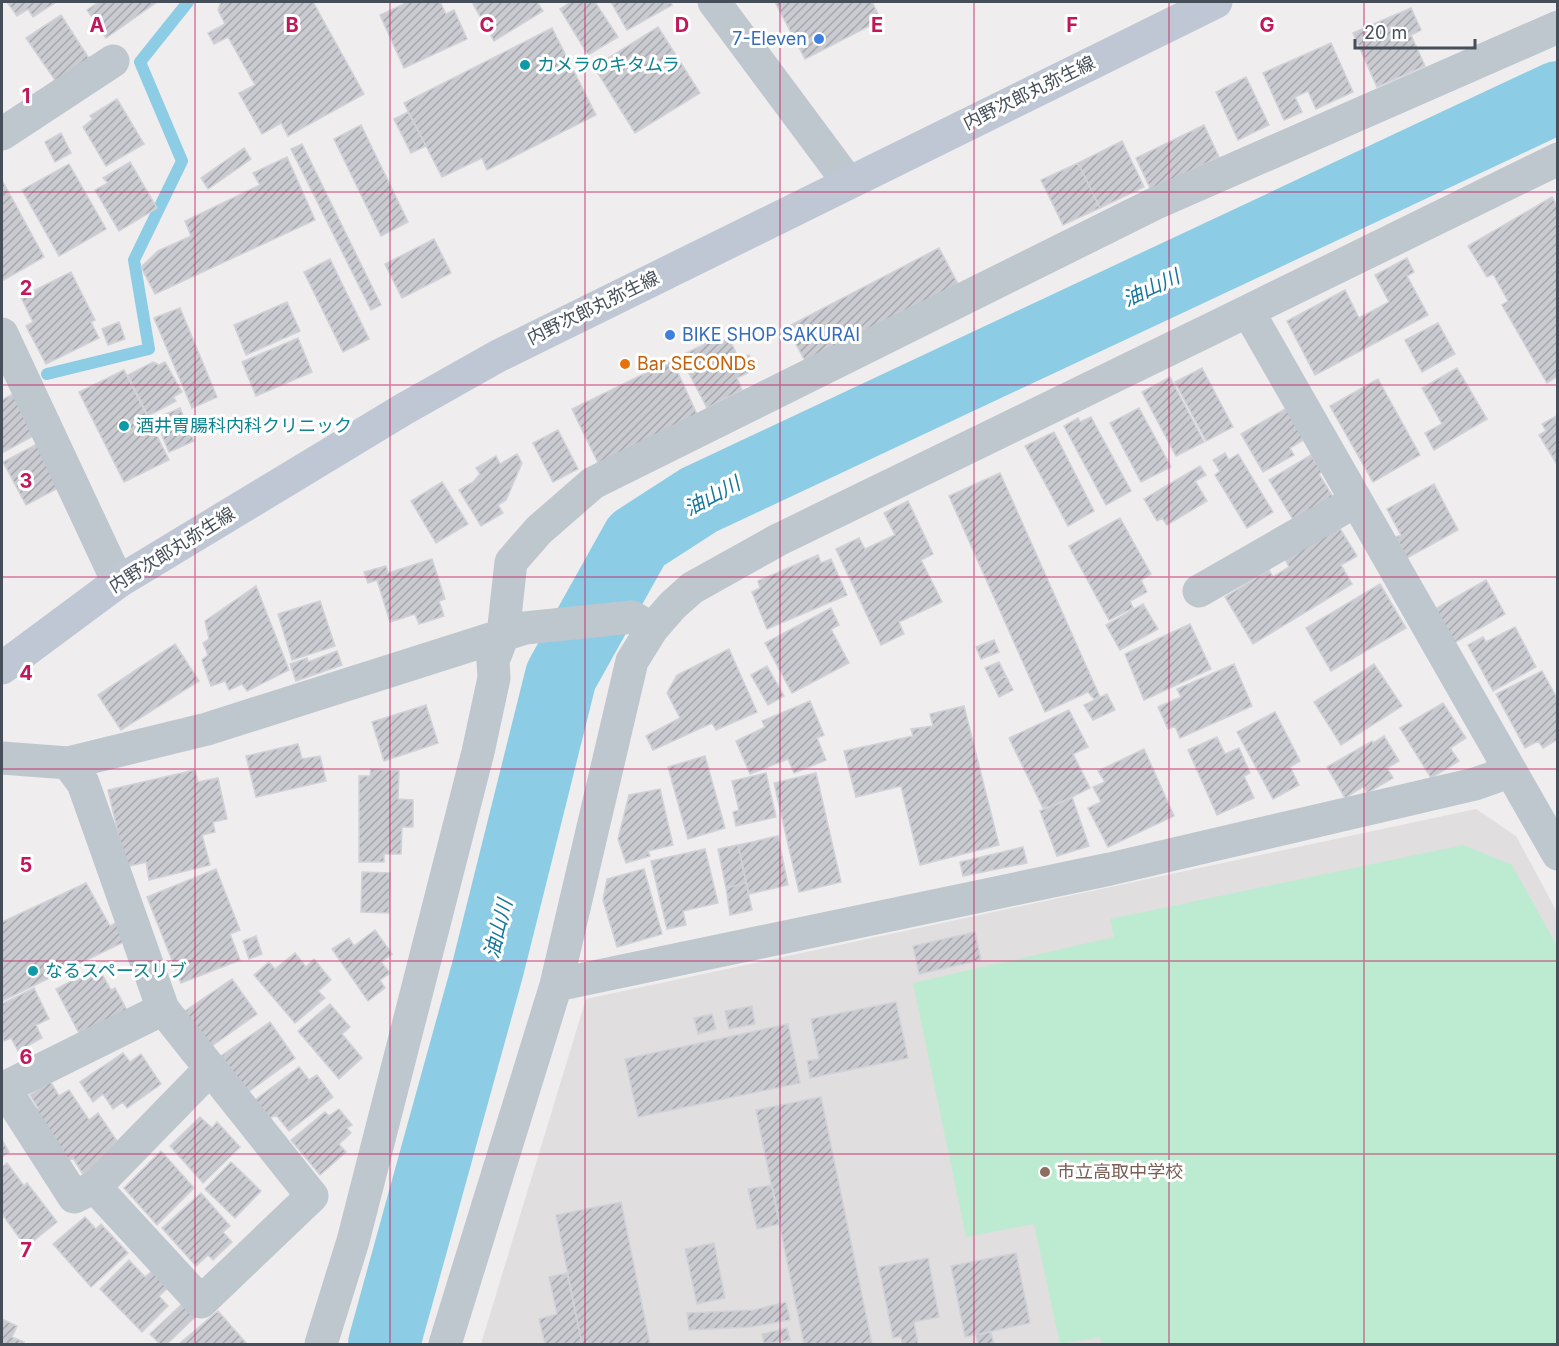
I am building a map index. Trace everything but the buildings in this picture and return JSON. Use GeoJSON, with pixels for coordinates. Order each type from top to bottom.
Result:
{"type":"FeatureCollection","features":[{"type":"Feature","properties":{"kind":"main road","name":"内野次郎丸弥生線"},"geometry":{"type":"LineString","coordinates":[[2,668],[118,582],[404,409],[498,356],[1216,2]]}},
{"type":"Feature","properties":{"kind":"street"},"geometry":{"type":"LineString","coordinates":[[714,2],[848,182]]}},
{"type":"Feature","properties":{"kind":"street"},"geometry":{"type":"LineString","coordinates":[[321,1344],[353,1241],[477,752],[494,678],[493,661],[514,632],[511,562],[539,530],[593,483],[1154,204],[1557,27]]}},
{"type":"Feature","properties":{"kind":"street"},"geometry":{"type":"LineString","coordinates":[[2,134],[113,61]]}},
{"type":"Feature","properties":{"kind":"street"},"geometry":{"type":"LineString","coordinates":[[2,758],[68,763],[207,729],[514,632],[642,622],[672,606],[692,588],[778,540],[1557,159]]}},
{"type":"Feature","properties":{"kind":"street"},"geometry":{"type":"LineString","coordinates":[[1248,311],[1509,772],[1548,815],[1557,854]]}},
{"type":"Feature","properties":{"kind":"street"},"geometry":{"type":"LineString","coordinates":[[2,334],[118,582]]}},
{"type":"Feature","properties":{"kind":"street"},"geometry":{"type":"LineString","coordinates":[[1199,591],[1356,501]]}},
{"type":"Feature","properties":{"kind":"street"},"geometry":{"type":"LineString","coordinates":[[445,1344],[556,985],[642,622]]}},
{"type":"Feature","properties":{"kind":"street"},"geometry":{"type":"LineString","coordinates":[[68,763],[83,783],[163,1008],[312,1196],[201,1302],[95,1187]]}},
{"type":"Feature","properties":{"kind":"street"},"geometry":{"type":"LineString","coordinates":[[556,985],[1110,869],[1475,784],[1509,772]]}},
{"type":"Feature","properties":{"kind":"street"},"geometry":{"type":"LineString","coordinates":[[163,1008],[4,1088],[74,1197],[95,1187],[211,1068]]}},
{"type":"Feature","properties":{"kind":"shaded area","name":"市立高取中学校"},"geometry":{"type":"Polygon","coordinates":[[[1476,809],[1516,836],[1557,912],[1557,1344],[481,1344],[586,999],[1476,809]]]}},
{"type":"Feature","properties":{"kind":"green space"},"geometry":{"type":"Polygon","coordinates":[[[1463,845],[1512,865],[1557,946],[1557,1344],[1102,1344],[1100,1337],[1060,1344],[1034,1224],[966,1237],[913,983],[1114,937],[1110,919],[1463,845]]]}},
{"type":"Feature","properties":{"kind":"waterway"},"geometry":{"type":"LineString","coordinates":[[47,374],[149,349],[134,260],[182,161],[140,62],[188,2]]}},
{"type":"Feature","properties":{"kind":"waterway","name":"油山川"},"geometry":{"type":"LineString","coordinates":[[384,1344],[488,968],[561,676],[637,540],[699,500],[1558,97]]}},
{"type":"Feature","properties":{"kind":"place","name":"7-Eleven"},"geometry":{"type":"Point","coordinates":[819,39]}},
{"type":"Feature","properties":{"kind":"place","name":"カメラのキタムラ"},"geometry":{"type":"Point","coordinates":[525,65]}},
{"type":"Feature","properties":{"kind":"place","name":"BIKE SHOP SAKURAI"},"geometry":{"type":"Point","coordinates":[670,335]}},
{"type":"Feature","properties":{"kind":"place","name":"Bar SECONDs"},"geometry":{"type":"Point","coordinates":[625,364]}},
{"type":"Feature","properties":{"kind":"place","name":"酒井胃腸科内科クリニック"},"geometry":{"type":"Point","coordinates":[124,426]}},
{"type":"Feature","properties":{"kind":"place","name":"なるスペースリブ"},"geometry":{"type":"Point","coordinates":[33,971]}},
{"type":"Feature","properties":{"kind":"place","name":"市立高取中学校"},"geometry":{"type":"Point","coordinates":[1045,1172]}}]}
